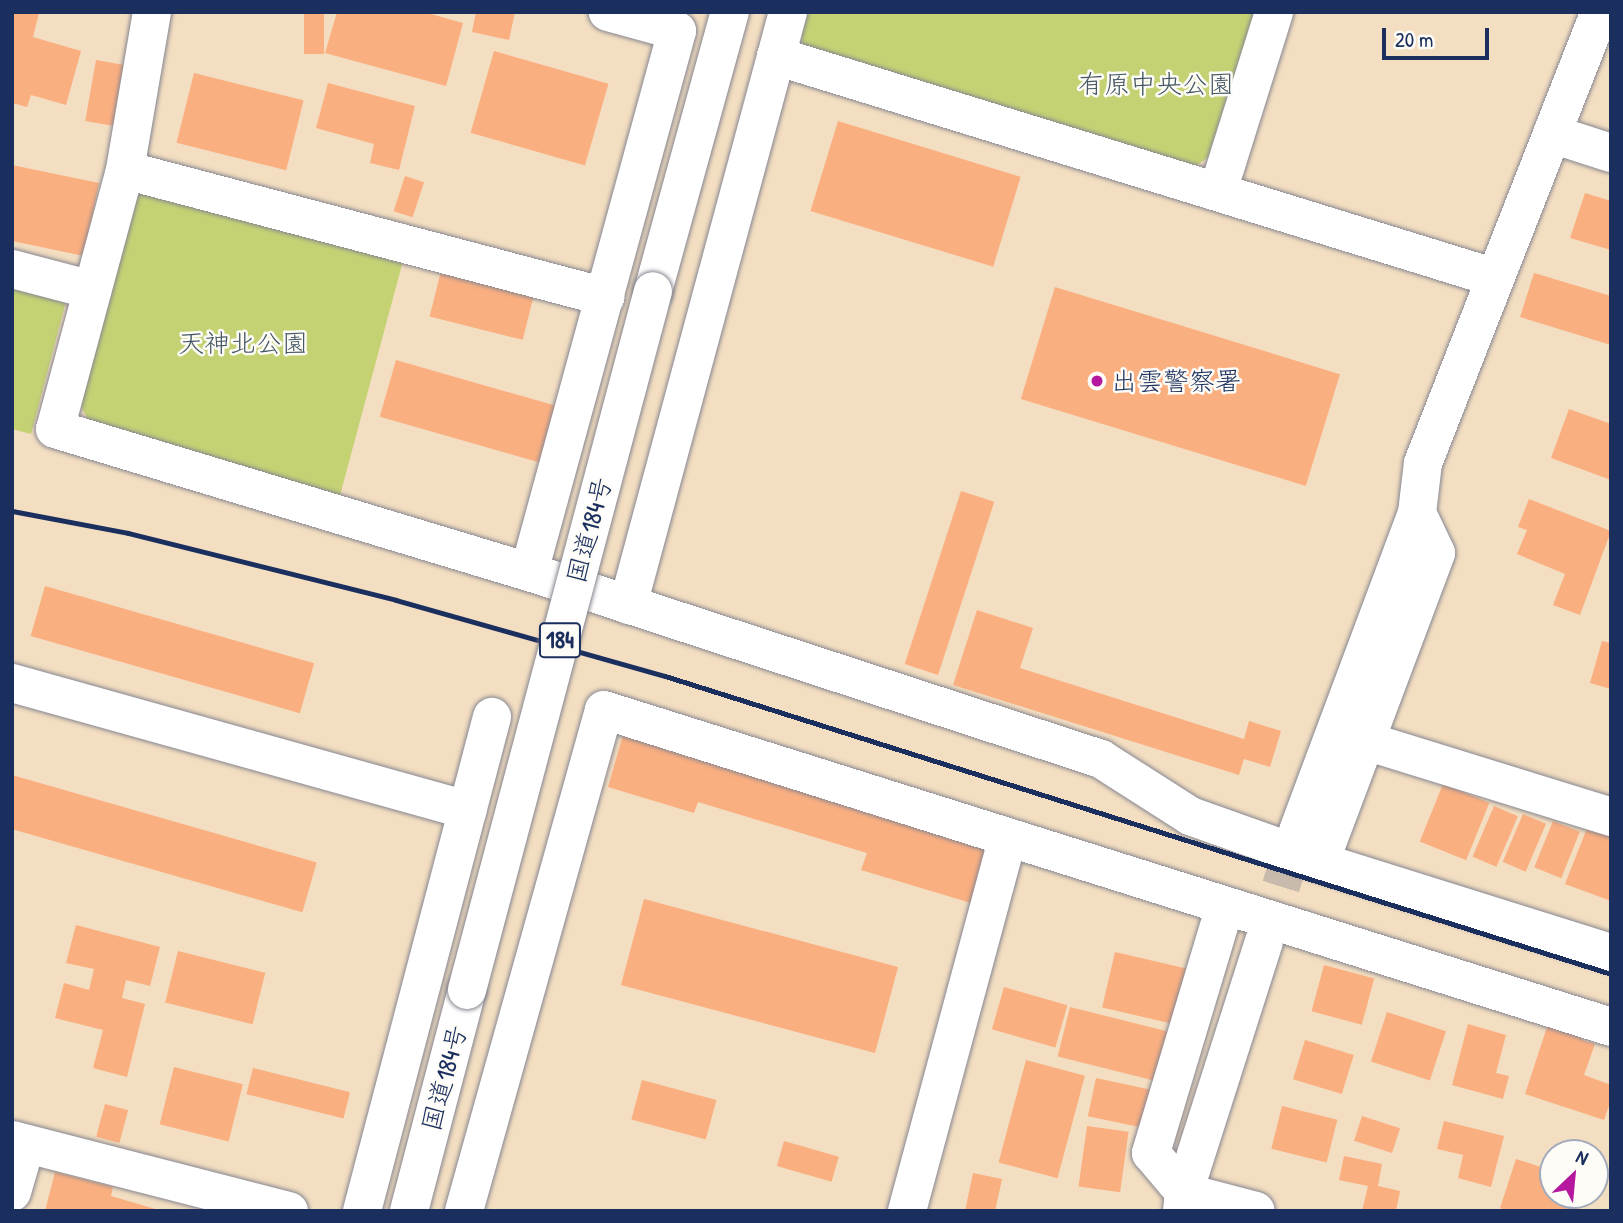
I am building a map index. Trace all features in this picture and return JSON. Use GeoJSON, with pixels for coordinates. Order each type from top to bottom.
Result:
{"type":"FeatureCollection","features":[{"type":"Feature","properties":{"kind":"main road"},"geometry":{"type":"LineString","coordinates":[[152,12],[125,170],[55,429],[529,572],[1101,759],[1190,816],[1320,862],[1611,953]]}},
{"type":"Feature","properties":{"kind":"main road"},"geometry":{"type":"LineString","coordinates":[[529,572],[680,22],[608,12]]}},
{"type":"Feature","properties":{"kind":"main road","name":"国道184号"},"geometry":{"type":"LineString","coordinates":[[409,1211],[653,291],[730,12]]}},
{"type":"Feature","properties":{"kind":"main road"},"geometry":{"type":"LineString","coordinates":[[628,605],[788,12]]}},
{"type":"Feature","properties":{"kind":"main road"},"geometry":{"type":"LineString","coordinates":[[1218,191],[1274,12]]}},
{"type":"Feature","properties":{"kind":"main road"},"geometry":{"type":"LineString","coordinates":[[1298,831],[1417,513],[1423,463],[1600,12]]}},
{"type":"Feature","properties":{"kind":"main road"},"geometry":{"type":"LineString","coordinates":[[776,56],[1496,278]]}},
{"type":"Feature","properties":{"kind":"main road"},"geometry":{"type":"LineString","coordinates":[[1552,134],[1611,153]]}},
{"type":"Feature","properties":{"kind":"main road"},"geometry":{"type":"LineString","coordinates":[[125,170],[606,297]]}},
{"type":"Feature","properties":{"kind":"main road"},"geometry":{"type":"LineString","coordinates":[[12,270],[92,290]]}},
{"type":"Feature","properties":{"kind":"main road"},"geometry":{"type":"LineString","coordinates":[[1320,862],[1436,553],[1417,513]]}},
{"type":"Feature","properties":{"kind":"main road"},"geometry":{"type":"LineString","coordinates":[[12,683],[468,810]]}},
{"type":"Feature","properties":{"kind":"main road"},"geometry":{"type":"LineString","coordinates":[[464,1211],[604,710],[1611,1027]]}},
{"type":"Feature","properties":{"kind":"main road"},"geometry":{"type":"LineString","coordinates":[[362,1211],[492,716]]}},
{"type":"Feature","properties":{"kind":"main road"},"geometry":{"type":"LineString","coordinates":[[1366,741],[1611,817]]}},
{"type":"Feature","properties":{"kind":"main road"},"geometry":{"type":"LineString","coordinates":[[906,1211],[1008,837]]}},
{"type":"Feature","properties":{"kind":"main road"},"geometry":{"type":"LineString","coordinates":[[1225,906],[1151,1153],[1183,1201],[1255,1211]]}},
{"type":"Feature","properties":{"kind":"main road"},"geometry":{"type":"LineString","coordinates":[[1183,1201],[1264,941]]}},
{"type":"Feature","properties":{"kind":"main road"},"geometry":{"type":"LineString","coordinates":[[12,1192],[19,1142],[289,1211]]}},
{"type":"Feature","properties":{"kind":"green space","name":"有原中央公園"},"geometry":{"type":"Polygon","coordinates":[[[807,12],[1255,12],[1208,157],[1192,169],[804,50],[801,33],[807,12]]]}},
{"type":"Feature","properties":{"kind":"green space","name":"天神北公園"},"geometry":{"type":"Polygon","coordinates":[[[150,190],[403,261],[339,499],[91,426],[76,396],[135,195],[150,190]]]}},
{"type":"Feature","properties":{"kind":"green space"},"geometry":{"type":"Polygon","coordinates":[[[12,286],[66,301],[31,434],[12,429],[12,286]]]}},
{"type":"Feature","properties":{"kind":"building"},"geometry":{"type":"Polygon","coordinates":[[[12,12],[39,13],[33,37],[81,51],[66,105],[31,95],[27,107],[12,103],[12,12]]]}},
{"type":"Feature","properties":{"kind":"building"},"geometry":{"type":"Polygon","coordinates":[[[304,12],[324,12],[324,54],[304,54],[304,12]]]}},
{"type":"Feature","properties":{"kind":"building"},"geometry":{"type":"Polygon","coordinates":[[[337,12],[424,12],[463,23],[446,86],[325,53],[337,12]]]}},
{"type":"Feature","properties":{"kind":"building"},"geometry":{"type":"Polygon","coordinates":[[[476,12],[515,12],[509,40],[472,32],[476,12]]]}},
{"type":"Feature","properties":{"kind":"building"},"geometry":{"type":"Polygon","coordinates":[[[494,51],[608,84],[585,166],[471,133],[494,51]]]}},
{"type":"Feature","properties":{"kind":"building"},"geometry":{"type":"Polygon","coordinates":[[[96,60],[125,65],[114,126],[85,121],[96,60]]]}},
{"type":"Feature","properties":{"kind":"building"},"geometry":{"type":"Polygon","coordinates":[[[194,73],[304,100],[286,170],[177,143],[194,73]]]}},
{"type":"Feature","properties":{"kind":"building"},"geometry":{"type":"Polygon","coordinates":[[[328,83],[415,106],[399,170],[370,163],[374,144],[316,128],[328,83]]]}},
{"type":"Feature","properties":{"kind":"building"},"geometry":{"type":"Polygon","coordinates":[[[838,121],[1021,177],[993,267],[811,211],[838,121]]]}},
{"type":"Feature","properties":{"kind":"building"},"geometry":{"type":"Polygon","coordinates":[[[12,165],[99,183],[84,256],[12,241],[12,165]]]}},
{"type":"Feature","properties":{"kind":"building"},"geometry":{"type":"Polygon","coordinates":[[[405,176],[424,182],[413,217],[394,211],[405,176]]]}},
{"type":"Feature","properties":{"kind":"building"},"geometry":{"type":"Polygon","coordinates":[[[1585,193],[1611,201],[1611,250],[1570,238],[1585,193]]]}},
{"type":"Feature","properties":{"kind":"building"},"geometry":{"type":"Polygon","coordinates":[[[441,271],[534,294],[523,340],[430,317],[441,271]]]}},
{"type":"Feature","properties":{"kind":"building"},"geometry":{"type":"Polygon","coordinates":[[[1534,273],[1611,296],[1611,345],[1520,317],[1534,273]]]}},
{"type":"Feature","properties":{"kind":"building"},"geometry":{"type":"Polygon","coordinates":[[[1055,287],[1340,374],[1306,486],[1021,399],[1055,287]]]}},
{"type":"Feature","properties":{"kind":"building"},"geometry":{"type":"Polygon","coordinates":[[[396,360],[559,407],[543,464],[380,417],[396,360]]]}},
{"type":"Feature","properties":{"kind":"building"},"geometry":{"type":"Polygon","coordinates":[[[1569,409],[1611,424],[1611,480],[1551,458],[1569,409]]]}},
{"type":"Feature","properties":{"kind":"building"},"geometry":{"type":"Polygon","coordinates":[[[961,491],[994,502],[938,675],[905,664],[961,491]]]}},
{"type":"Feature","properties":{"kind":"building"},"geometry":{"type":"Polygon","coordinates":[[[1529,499],[1611,531],[1580,615],[1553,605],[1565,574],[1517,554],[1527,530],[1518,527],[1529,499]]]}},
{"type":"Feature","properties":{"kind":"building"},"geometry":{"type":"Polygon","coordinates":[[[45,586],[314,663],[300,713],[31,636],[45,586]]]}},
{"type":"Feature","properties":{"kind":"building"},"geometry":{"type":"Polygon","coordinates":[[[977,610],[1033,628],[1020,668],[1244,739],[1249,721],[1281,731],[1270,767],[1244,759],[1239,775],[953,685],[977,610]]]}},
{"type":"Feature","properties":{"kind":"building"},"geometry":{"type":"Polygon","coordinates":[[[1602,641],[1611,643],[1611,689],[1590,683],[1602,641]]]}},
{"type":"Feature","properties":{"kind":"building"},"geometry":{"type":"Polygon","coordinates":[[[623,735],[989,844],[971,903],[861,870],[867,853],[698,802],[694,813],[608,787],[623,735]]]}},
{"type":"Feature","properties":{"kind":"building"},"geometry":{"type":"Polygon","coordinates":[[[12,775],[317,862],[302,912],[12,829],[12,775]]]}},
{"type":"Feature","properties":{"kind":"building"},"geometry":{"type":"Polygon","coordinates":[[[1443,784],[1489,803],[1466,860],[1420,841],[1443,784]]]}},
{"type":"Feature","properties":{"kind":"building"},"geometry":{"type":"Polygon","coordinates":[[[1494,806],[1518,816],[1496,867],[1473,857],[1494,806]]]}},
{"type":"Feature","properties":{"kind":"building"},"geometry":{"type":"Polygon","coordinates":[[[1523,814],[1546,824],[1526,872],[1503,862],[1523,814]]]}},
{"type":"Feature","properties":{"kind":"building"},"geometry":{"type":"Polygon","coordinates":[[[1553,821],[1580,832],[1561,878],[1534,867],[1553,821]]]}},
{"type":"Feature","properties":{"kind":"building"},"geometry":{"type":"Polygon","coordinates":[[[1589,823],[1611,831],[1611,901],[1565,884],[1589,823]]]}},
{"type":"Feature","properties":{"kind":"building"},"geometry":{"type":"Polygon","coordinates":[[[644,899],[898,967],[875,1053],[621,985],[644,899]]]}},
{"type":"Feature","properties":{"kind":"building"},"geometry":{"type":"Polygon","coordinates":[[[76,925],[160,947],[150,986],[126,980],[122,998],[145,1004],[127,1077],[93,1068],[103,1030],[55,1018],[64,983],[89,990],[94,969],[66,963],[76,925]]]}},
{"type":"Feature","properties":{"kind":"building"},"geometry":{"type":"Polygon","coordinates":[[[178,951],[265,973],[253,1024],[165,1002],[178,951]]]}},
{"type":"Feature","properties":{"kind":"building"},"geometry":{"type":"Polygon","coordinates":[[[1115,952],[1186,968],[1173,1024],[1102,1008],[1115,952]]]}},
{"type":"Feature","properties":{"kind":"building"},"geometry":{"type":"Polygon","coordinates":[[[1324,965],[1374,978],[1362,1025],[1312,1011],[1324,965]]]}},
{"type":"Feature","properties":{"kind":"building"},"geometry":{"type":"Polygon","coordinates":[[[1004,987],[1067,1005],[1055,1047],[992,1029],[1004,987]]]}},
{"type":"Feature","properties":{"kind":"building"},"geometry":{"type":"Polygon","coordinates":[[[1070,1007],[1171,1032],[1159,1082],[1058,1056],[1070,1007]]]}},
{"type":"Feature","properties":{"kind":"building"},"geometry":{"type":"Polygon","coordinates":[[[1387,1012],[1446,1031],[1430,1081],[1371,1061],[1387,1012]]]}},
{"type":"Feature","properties":{"kind":"building"},"geometry":{"type":"Polygon","coordinates":[[[1550,1018],[1585,1030],[1582,1040],[1595,1044],[1584,1075],[1611,1085],[1611,1100],[1604,1120],[1525,1094],[1550,1018]]]}},
{"type":"Feature","properties":{"kind":"building"},"geometry":{"type":"Polygon","coordinates":[[[1468,1024],[1506,1035],[1496,1073],[1509,1076],[1503,1099],[1452,1085],[1468,1024]]]}},
{"type":"Feature","properties":{"kind":"building"},"geometry":{"type":"Polygon","coordinates":[[[1305,1040],[1354,1055],[1342,1094],[1293,1079],[1305,1040]]]}},
{"type":"Feature","properties":{"kind":"building"},"geometry":{"type":"Polygon","coordinates":[[[1026,1060],[1085,1076],[1057,1178],[999,1162],[1026,1060]]]}},
{"type":"Feature","properties":{"kind":"building"},"geometry":{"type":"Polygon","coordinates":[[[174,1067],[243,1084],[229,1141],[160,1124],[174,1067]]]}},
{"type":"Feature","properties":{"kind":"building"},"geometry":{"type":"Polygon","coordinates":[[[253,1068],[350,1092],[343,1118],[246,1094],[253,1068]]]}},
{"type":"Feature","properties":{"kind":"building"},"geometry":{"type":"Polygon","coordinates":[[[1096,1078],[1161,1092],[1152,1130],[1088,1116],[1096,1078]]]}},
{"type":"Feature","properties":{"kind":"building"},"geometry":{"type":"Polygon","coordinates":[[[642,1080],[716,1100],[706,1140],[631,1120],[642,1080]]]}},
{"type":"Feature","properties":{"kind":"building"},"geometry":{"type":"Polygon","coordinates":[[[105,1104],[128,1110],[119,1143],[96,1137],[105,1104]]]}},
{"type":"Feature","properties":{"kind":"building"},"geometry":{"type":"Polygon","coordinates":[[[1282,1106],[1337,1120],[1327,1162],[1271,1149],[1282,1106]]]}},
{"type":"Feature","properties":{"kind":"building"},"geometry":{"type":"Polygon","coordinates":[[[1362,1116],[1400,1128],[1392,1153],[1354,1141],[1362,1116]]]}},
{"type":"Feature","properties":{"kind":"building"},"geometry":{"type":"Polygon","coordinates":[[[1444,1121],[1504,1136],[1491,1187],[1458,1178],[1463,1155],[1437,1149],[1444,1121]]]}},
{"type":"Feature","properties":{"kind":"building"},"geometry":{"type":"Polygon","coordinates":[[[1087,1126],[1129,1132],[1120,1192],[1079,1186],[1087,1126]]]}},
{"type":"Feature","properties":{"kind":"building"},"geometry":{"type":"Polygon","coordinates":[[[784,1141],[839,1157],[832,1182],[777,1166],[784,1141]]]}},
{"type":"Feature","properties":{"kind":"building"},"geometry":{"type":"Polygon","coordinates":[[[1344,1156],[1382,1164],[1378,1186],[1400,1191],[1396,1211],[1362,1211],[1368,1186],[1339,1180],[1344,1156]]]}},
{"type":"Feature","properties":{"kind":"building"},"geometry":{"type":"Polygon","coordinates":[[[1516,1159],[1539,1166],[1539,1209],[1578,1209],[1508,1211],[1500,1208],[1516,1159]]]}},
{"type":"Feature","properties":{"kind":"building"},"geometry":{"type":"Polygon","coordinates":[[[55,1172],[113,1187],[111,1196],[162,1211],[45,1211],[55,1172]]]}},
{"type":"Feature","properties":{"kind":"building"},"geometry":{"type":"Polygon","coordinates":[[[973,1173],[1002,1179],[995,1211],[965,1211],[973,1173]]]}},
{"type":"Feature","properties":{"kind":"tunnel"},"geometry":{"type":"LineString","coordinates":[[1264,941],[1298,831]]}},
{"type":"Feature","properties":{"kind":"railway"},"geometry":{"type":"LineString","coordinates":[[12,511],[128,533],[396,600],[665,676],[1611,974]]}},
{"type":"Feature","properties":{"kind":"place","name":"出雲警察署"},"geometry":{"type":"Point","coordinates":[1097,381]}}]}
